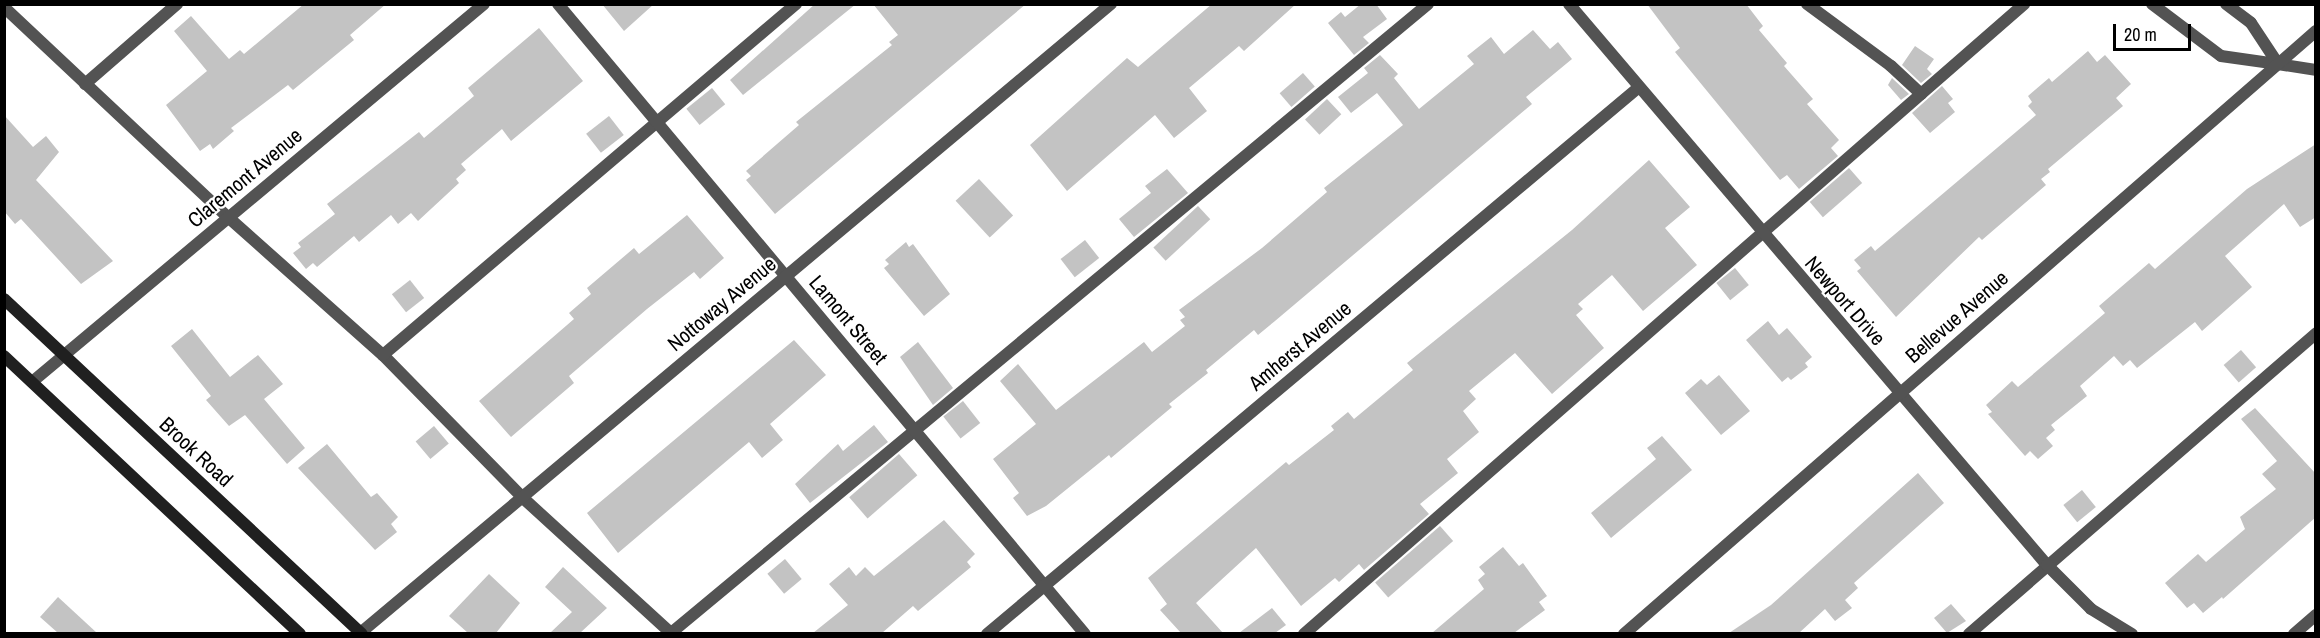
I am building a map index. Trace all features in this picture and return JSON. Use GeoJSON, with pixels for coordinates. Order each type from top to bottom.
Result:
{"type":"FeatureCollection","features":[{"type":"Feature","properties":{"kind":"main road","name":"Brook Road"},"geometry":{"type":"LineString","coordinates":[[4,299],[360,633]]}},
{"type":"Feature","properties":{"kind":"main road"},"geometry":{"type":"LineString","coordinates":[[4,356],[300,633]]}},
{"type":"Feature","properties":{"kind":"street"},"geometry":{"type":"LineString","coordinates":[[85,84],[177,4]]}},
{"type":"Feature","properties":{"kind":"street","name":"Claremont Avenue"},"geometry":{"type":"LineString","coordinates":[[32,382],[484,4]]}},
{"type":"Feature","properties":{"kind":"street","name":"Lamont Street"},"geometry":{"type":"LineString","coordinates":[[558,4],[1085,633]]}},
{"type":"Feature","properties":{"kind":"street"},"geometry":{"type":"LineString","coordinates":[[383,355],[796,4]]}},
{"type":"Feature","properties":{"kind":"street","name":"Nottoway Avenue"},"geometry":{"type":"LineString","coordinates":[[360,633],[1111,4]]}},
{"type":"Feature","properties":{"kind":"street"},"geometry":{"type":"LineString","coordinates":[[4,7],[229,218],[383,355],[523,498],[672,633],[1428,4]]}},
{"type":"Feature","properties":{"kind":"street","name":"Newport Drive"},"geometry":{"type":"LineString","coordinates":[[1569,4],[1760,232],[2047,565],[2091,609],[2132,633]]}},
{"type":"Feature","properties":{"kind":"street"},"geometry":{"type":"LineString","coordinates":[[1807,4],[1892,66],[1921,94]]}},
{"type":"Feature","properties":{"kind":"street"},"geometry":{"type":"LineString","coordinates":[[1304,633],[1760,232],[2024,4]]}},
{"type":"Feature","properties":{"kind":"street"},"geometry":{"type":"LineString","coordinates":[[2152,4],[2221,56],[2316,70]]}},
{"type":"Feature","properties":{"kind":"street"},"geometry":{"type":"LineString","coordinates":[[2226,4],[2251,23],[2278,64]]}},
{"type":"Feature","properties":{"kind":"street","name":"Bellevue Avenue"},"geometry":{"type":"LineString","coordinates":[[1624,633],[2316,31]]}},
{"type":"Feature","properties":{"kind":"street","name":"Amherst Avenue"},"geometry":{"type":"LineString","coordinates":[[987,633],[1638,88]]}},
{"type":"Feature","properties":{"kind":"street"},"geometry":{"type":"LineString","coordinates":[[1969,633],[2316,333]]}},
{"type":"Feature","properties":{"kind":"street"},"geometry":{"type":"LineString","coordinates":[[2294,633],[2316,615]]}},
{"type":"Feature","properties":{"kind":"building"},"geometry":{"type":"Polygon","coordinates":[[[304,4],[386,4],[350,35],[354,40],[293,90],[288,85],[231,128],[234,131],[213,149],[210,144],[200,151],[166,105],[207,71],[174,31],[191,16],[229,59],[240,50],[244,54],[304,4]]]}},
{"type":"Feature","properties":{"kind":"building"},"geometry":{"type":"Polygon","coordinates":[[[602,4],[654,4],[624,31],[602,4]]]}},
{"type":"Feature","properties":{"kind":"building"},"geometry":{"type":"Polygon","coordinates":[[[815,4],[856,4],[743,95],[730,80],[815,4]]]}},
{"type":"Feature","properties":{"kind":"building"},"geometry":{"type":"Polygon","coordinates":[[[873,4],[1026,4],[775,214],[746,180],[751,176],[746,171],[799,125],[796,122],[892,45],[889,42],[898,35],[873,4]]]}},
{"type":"Feature","properties":{"kind":"building"},"geometry":{"type":"Polygon","coordinates":[[[1212,4],[1296,4],[1244,51],[1239,46],[1189,88],[1207,111],[1174,138],[1155,115],[1067,191],[1030,145],[1127,58],[1138,67],[1212,4]]]}},
{"type":"Feature","properties":{"kind":"building"},"geometry":{"type":"Polygon","coordinates":[[[1361,4],[1376,4],[1387,19],[1363,37],[1369,43],[1354,55],[1328,23],[1341,12],[1345,17],[1361,4]]]}},
{"type":"Feature","properties":{"kind":"building"},"geometry":{"type":"Polygon","coordinates":[[[1647,4],[1746,4],[1763,26],[1759,30],[1787,63],[1784,66],[1813,99],[1807,104],[1839,140],[1831,148],[1838,156],[1799,189],[1787,175],[1780,180],[1675,52],[1680,48],[1647,4]]]}},
{"type":"Feature","properties":{"kind":"building"},"geometry":{"type":"Polygon","coordinates":[[[539,28],[583,81],[511,141],[502,129],[461,164],[466,170],[456,179],[459,183],[418,221],[411,213],[398,224],[391,215],[359,242],[354,236],[317,267],[313,263],[306,269],[293,253],[301,247],[298,243],[335,214],[327,204],[419,132],[424,138],[474,96],[468,88],[539,28]]]}},
{"type":"Feature","properties":{"kind":"building"},"geometry":{"type":"Polygon","coordinates":[[[1533,30],[1550,49],[1558,42],[1572,59],[1526,97],[1532,104],[1258,335],[1254,330],[1206,370],[1208,373],[1169,404],[1172,407],[1111,458],[1109,455],[1046,506],[1027,516],[1013,498],[1019,493],[993,459],[1036,424],[1000,381],[1018,364],[1056,410],[1144,342],[1152,352],[1185,326],[1180,320],[1185,317],[1179,310],[1262,248],[1327,192],[1324,188],[1403,125],[1377,93],[1351,113],[1338,97],[1368,73],[1364,68],[1380,55],[1398,74],[1394,78],[1419,109],[1474,64],[1467,56],[1491,37],[1504,54],[1533,30]]]}},
{"type":"Feature","properties":{"kind":"building"},"geometry":{"type":"Polygon","coordinates":[[[1915,46],[1934,59],[1927,69],[1932,74],[1921,83],[1902,65],[1915,46]]]}},
{"type":"Feature","properties":{"kind":"building"},"geometry":{"type":"Polygon","coordinates":[[[2088,51],[2097,62],[2105,55],[2131,84],[2116,98],[2123,106],[2048,169],[2050,172],[2041,179],[2046,185],[1982,240],[1979,237],[1896,317],[1857,271],[1861,268],[1854,260],[1871,246],[1875,251],[2036,115],[2028,106],[2032,102],[2028,96],[2049,78],[2052,82],[2088,51]]]}},
{"type":"Feature","properties":{"kind":"building"},"geometry":{"type":"Polygon","coordinates":[[[1303,73],[1315,87],[1291,107],[1280,93],[1303,73]]]}},
{"type":"Feature","properties":{"kind":"building"},"geometry":{"type":"Polygon","coordinates":[[[1892,78],[1909,94],[1901,100],[1888,85],[1892,78]]]}},
{"type":"Feature","properties":{"kind":"building"},"geometry":{"type":"Polygon","coordinates":[[[1942,86],[1953,99],[1948,103],[1955,112],[1930,133],[1912,113],[1942,86]]]}},
{"type":"Feature","properties":{"kind":"building"},"geometry":{"type":"Polygon","coordinates":[[[712,88],[725,104],[700,125],[686,109],[712,88]]]}},
{"type":"Feature","properties":{"kind":"building"},"geometry":{"type":"Polygon","coordinates":[[[1327,99],[1341,114],[1319,135],[1305,119],[1327,99]]]}},
{"type":"Feature","properties":{"kind":"building"},"geometry":{"type":"Polygon","coordinates":[[[4,115],[33,147],[46,136],[59,152],[36,180],[113,261],[81,284],[21,219],[15,224],[4,211],[4,115]]]}},
{"type":"Feature","properties":{"kind":"building"},"geometry":{"type":"Polygon","coordinates":[[[609,116],[624,135],[601,153],[586,134],[609,116]]]}},
{"type":"Feature","properties":{"kind":"building"},"geometry":{"type":"Polygon","coordinates":[[[2316,144],[2316,217],[2300,227],[2284,204],[2225,256],[2252,287],[2202,331],[2195,322],[2137,368],[2130,360],[2123,366],[2114,356],[2080,386],[2087,396],[2051,425],[2055,430],[2046,438],[2053,446],[2038,459],[2030,451],[2025,456],[1988,414],[1992,412],[1986,405],[2012,381],[2018,387],[2105,313],[2099,306],[2149,263],[2155,269],[2247,189],[2316,144]]]}},
{"type":"Feature","properties":{"kind":"building"},"geometry":{"type":"Polygon","coordinates":[[[1649,160],[1690,207],[1665,228],[1697,265],[1643,311],[1612,275],[1578,304],[1583,309],[1576,315],[1604,348],[1552,394],[1515,353],[1469,391],[1476,399],[1463,411],[1479,432],[1447,459],[1458,473],[1420,504],[1429,514],[1364,570],[1359,564],[1339,582],[1335,578],[1301,606],[1256,548],[1196,603],[1223,633],[1181,633],[1160,610],[1167,604],[1148,578],[1286,462],[1289,465],[1334,430],[1331,426],[1348,412],[1354,419],[1413,370],[1407,363],[1572,230],[1649,160]]]}},
{"type":"Feature","properties":{"kind":"building"},"geometry":{"type":"Polygon","coordinates":[[[1849,168],[1862,183],[1823,217],[1810,202],[1849,168]]]}},
{"type":"Feature","properties":{"kind":"building"},"geometry":{"type":"Polygon","coordinates":[[[1167,169],[1188,193],[1134,237],[1119,219],[1151,193],[1145,186],[1167,169]]]}},
{"type":"Feature","properties":{"kind":"building"},"geometry":{"type":"Polygon","coordinates":[[[979,179],[1013,216],[990,237],[956,201],[979,179]]]}},
{"type":"Feature","properties":{"kind":"building"},"geometry":{"type":"Polygon","coordinates":[[[1198,206],[1210,219],[1166,261],[1153,248],[1198,206]]]}},
{"type":"Feature","properties":{"kind":"building"},"geometry":{"type":"Polygon","coordinates":[[[687,215],[724,258],[700,279],[694,272],[647,309],[569,376],[574,383],[511,437],[479,401],[574,319],[569,313],[591,294],[587,288],[634,248],[639,254],[687,215]]]}},
{"type":"Feature","properties":{"kind":"building"},"geometry":{"type":"Polygon","coordinates":[[[1085,240],[1099,258],[1075,277],[1061,259],[1085,240]]]}},
{"type":"Feature","properties":{"kind":"building"},"geometry":{"type":"Polygon","coordinates":[[[906,242],[909,247],[913,244],[950,294],[924,316],[884,268],[889,264],[885,260],[906,242]]]}},
{"type":"Feature","properties":{"kind":"building"},"geometry":{"type":"Polygon","coordinates":[[[1735,268],[1749,285],[1730,300],[1716,283],[1735,268]]]}},
{"type":"Feature","properties":{"kind":"building"},"geometry":{"type":"Polygon","coordinates":[[[410,280],[424,298],[406,312],[392,294],[410,280]]]}},
{"type":"Feature","properties":{"kind":"building"},"geometry":{"type":"Polygon","coordinates":[[[1768,321],[1779,335],[1787,328],[1812,357],[1805,363],[1808,367],[1791,380],[1788,377],[1782,382],[1746,340],[1768,321]]]}},
{"type":"Feature","properties":{"kind":"building"},"geometry":{"type":"Polygon","coordinates":[[[192,329],[230,377],[258,355],[283,384],[264,399],[305,448],[287,464],[245,415],[229,426],[206,400],[211,396],[171,346],[192,329]]]}},
{"type":"Feature","properties":{"kind":"building"},"geometry":{"type":"Polygon","coordinates":[[[794,340],[826,375],[770,424],[783,440],[762,458],[749,442],[618,553],[587,513],[794,340]]]}},
{"type":"Feature","properties":{"kind":"building"},"geometry":{"type":"Polygon","coordinates":[[[918,342],[953,388],[933,405],[900,357],[918,342]]]}},
{"type":"Feature","properties":{"kind":"building"},"geometry":{"type":"Polygon","coordinates":[[[2241,350],[2256,367],[2239,382],[2224,365],[2241,350]]]}},
{"type":"Feature","properties":{"kind":"building"},"geometry":{"type":"Polygon","coordinates":[[[1719,375],[1750,411],[1721,435],[1685,393],[1701,379],[1707,385],[1719,375]]]}},
{"type":"Feature","properties":{"kind":"building"},"geometry":{"type":"Polygon","coordinates":[[[963,401],[980,423],[961,438],[943,416],[963,401]]]}},
{"type":"Feature","properties":{"kind":"building"},"geometry":{"type":"Polygon","coordinates":[[[2255,408],[2316,474],[2316,517],[2223,599],[2222,597],[2203,613],[2194,603],[2187,608],[2165,583],[2198,554],[2206,562],[2245,529],[2240,517],[2276,489],[2262,474],[2277,461],[2241,419],[2255,408]]]}},
{"type":"Feature","properties":{"kind":"building"},"geometry":{"type":"Polygon","coordinates":[[[874,425],[888,442],[810,503],[795,484],[838,444],[843,451],[874,425]]]}},
{"type":"Feature","properties":{"kind":"building"},"geometry":{"type":"Polygon","coordinates":[[[434,426],[449,444],[430,459],[416,441],[434,426]]]}},
{"type":"Feature","properties":{"kind":"building"},"geometry":{"type":"Polygon","coordinates":[[[1662,436],[1692,470],[1611,538],[1591,513],[1656,459],[1647,448],[1662,436]]]}},
{"type":"Feature","properties":{"kind":"building"},"geometry":{"type":"Polygon","coordinates":[[[327,444],[371,497],[377,493],[398,517],[391,524],[397,532],[375,550],[298,468],[327,444]]]}},
{"type":"Feature","properties":{"kind":"building"},"geometry":{"type":"Polygon","coordinates":[[[899,454],[917,475],[868,518],[849,497],[899,454]]]}},
{"type":"Feature","properties":{"kind":"building"},"geometry":{"type":"Polygon","coordinates":[[[1918,473],[1944,503],[1854,583],[1858,588],[1845,600],[1852,608],[1835,621],[1825,609],[1799,633],[1729,633],[1771,605],[1918,473]]]}},
{"type":"Feature","properties":{"kind":"building"},"geometry":{"type":"Polygon","coordinates":[[[2082,490],[2096,507],[2077,522],[2063,505],[2082,490]]]}},
{"type":"Feature","properties":{"kind":"building"},"geometry":{"type":"Polygon","coordinates":[[[944,520],[975,554],[967,562],[971,567],[918,611],[913,606],[882,633],[813,633],[848,605],[829,584],[849,567],[856,576],[865,567],[874,576],[944,520]]]}},
{"type":"Feature","properties":{"kind":"building"},"geometry":{"type":"Polygon","coordinates":[[[1440,526],[1453,541],[1388,598],[1375,582],[1440,526]]]}},
{"type":"Feature","properties":{"kind":"building"},"geometry":{"type":"Polygon","coordinates":[[[1503,547],[1519,566],[1523,563],[1547,596],[1539,602],[1545,610],[1514,633],[1432,633],[1484,589],[1478,580],[1485,574],[1479,567],[1503,547]]]}},
{"type":"Feature","properties":{"kind":"building"},"geometry":{"type":"Polygon","coordinates":[[[785,559],[802,579],[784,594],[767,574],[785,559]]]}},
{"type":"Feature","properties":{"kind":"building"},"geometry":{"type":"Polygon","coordinates":[[[563,567],[607,608],[580,633],[550,633],[572,612],[545,587],[563,567]]]}},
{"type":"Feature","properties":{"kind":"building"},"geometry":{"type":"Polygon","coordinates":[[[489,574],[520,603],[496,633],[468,633],[449,616],[489,574]]]}},
{"type":"Feature","properties":{"kind":"building"},"geometry":{"type":"Polygon","coordinates":[[[58,597],[97,633],[58,633],[40,617],[58,597]]]}},
{"type":"Feature","properties":{"kind":"building"},"geometry":{"type":"Polygon","coordinates":[[[1951,604],[1966,621],[1947,633],[1934,618],[1951,604]]]}},
{"type":"Feature","properties":{"kind":"building"},"geometry":{"type":"Polygon","coordinates":[[[1272,608],[1286,625],[1275,633],[1239,633],[1272,608]]]}}]}
